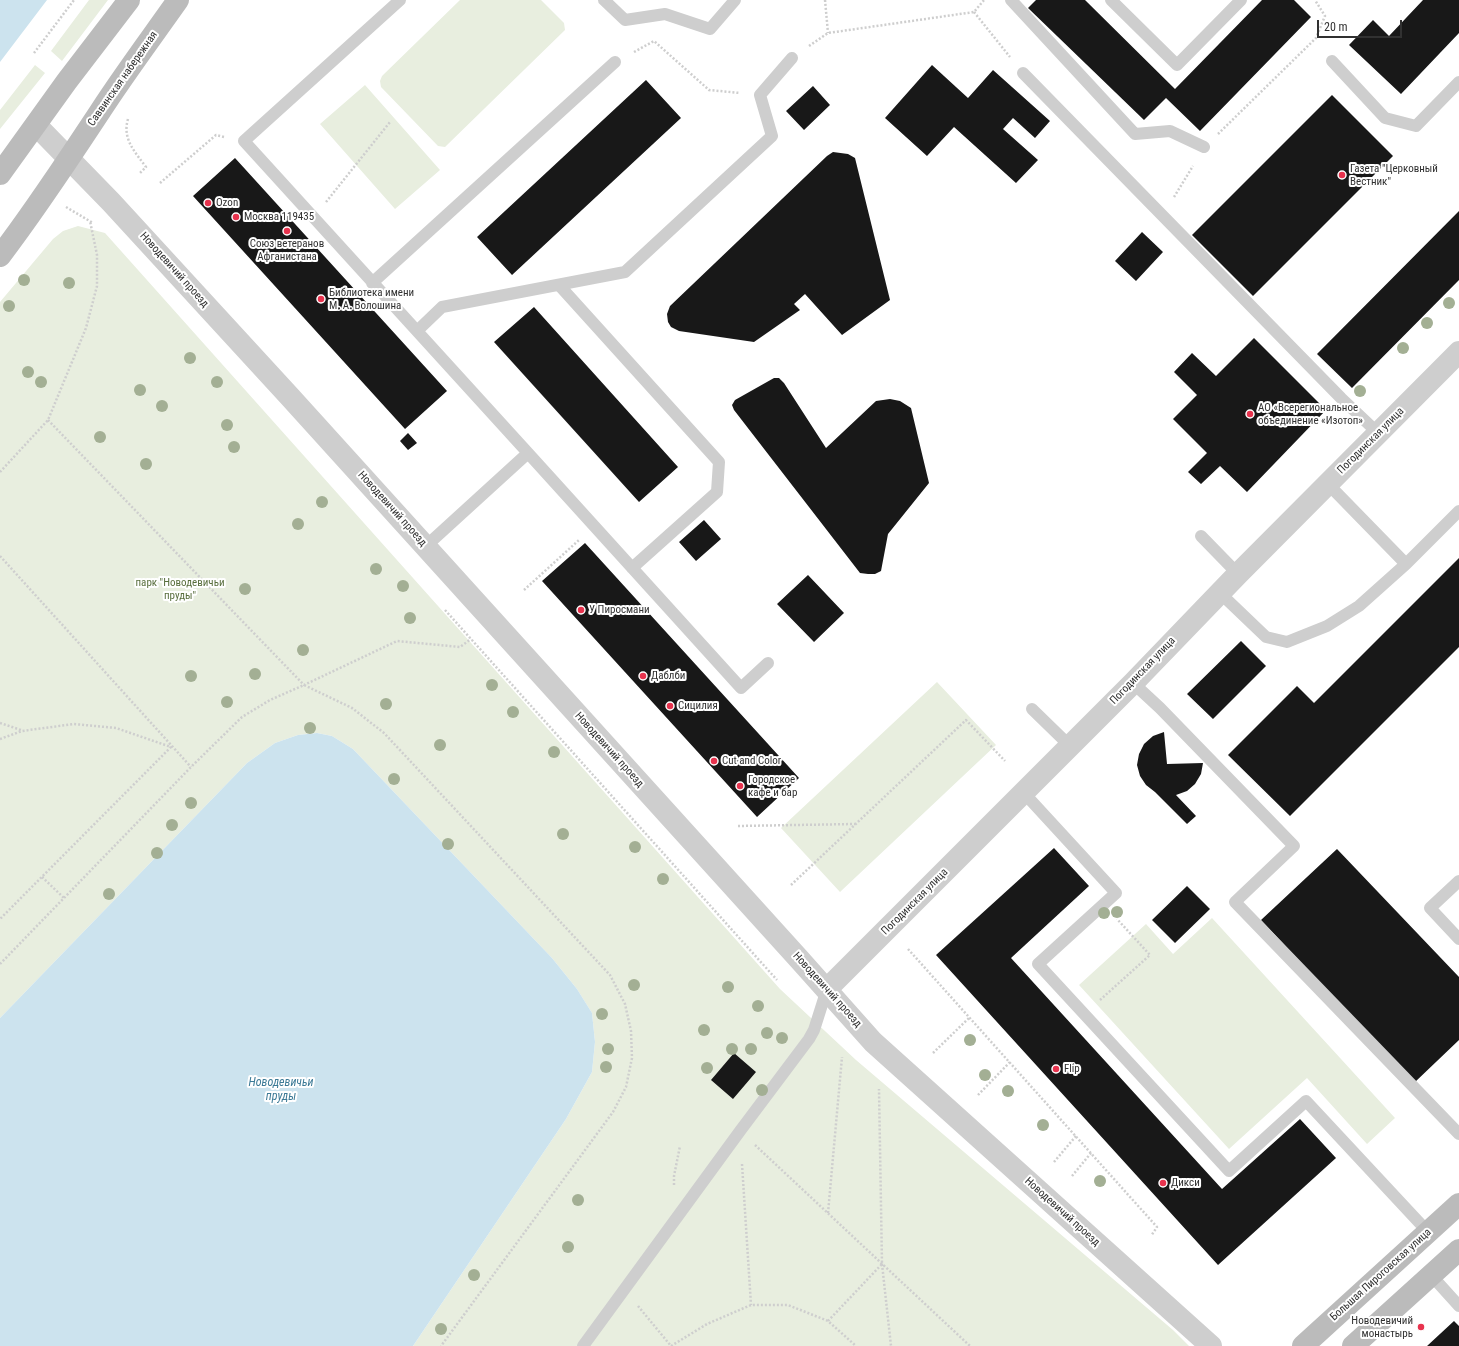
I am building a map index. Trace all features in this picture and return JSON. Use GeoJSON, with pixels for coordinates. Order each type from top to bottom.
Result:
{"type":"FeatureCollection","features":[{"type":"Feature","properties":{"kind":"main road"},"geometry":{"type":"LineString","coordinates":[[0,174],[66,81],[129,0]]}},
{"type":"Feature","properties":{"kind":"main road","name":"Саввинская набережная"},"geometry":{"type":"LineString","coordinates":[[0,256],[29,219],[101,109],[178,0]]}},
{"type":"Feature","properties":{"kind":"main road","name":"Большая Пироговская улица"},"geometry":{"type":"LineString","coordinates":[[1303,1346],[1459,1204]]}},
{"type":"Feature","properties":{"kind":"main road"},"geometry":{"type":"LineString","coordinates":[[1353,1346],[1459,1250]]}},
{"type":"Feature","properties":{"kind":"street","name":"Новодевичий проезд"},"geometry":{"type":"LineString","coordinates":[[36,125],[70,158],[426,546],[873,1042],[1211,1346]]}},
{"type":"Feature","properties":{"kind":"street","name":"Погодинская улица"},"geometry":{"type":"LineString","coordinates":[[827,990],[1133,683],[1238,574],[1459,352]]}},
{"type":"Feature","properties":{"kind":"lane"},"geometry":{"type":"LineString","coordinates":[[400,0],[244,141],[741,688],[768,663]]}},
{"type":"Feature","properties":{"kind":"lane"},"geometry":{"type":"LineString","coordinates":[[604,0],[625,20],[665,14],[710,29],[735,0]]}},
{"type":"Feature","properties":{"kind":"lane"},"geometry":{"type":"LineString","coordinates":[[1011,0],[1135,134],[1170,131],[1204,147]]}},
{"type":"Feature","properties":{"kind":"lane"},"geometry":{"type":"LineString","coordinates":[[1111,0],[1177,65],[1241,0]]}},
{"type":"Feature","properties":{"kind":"lane"},"geometry":{"type":"LineString","coordinates":[[417,331],[442,307],[625,272],[772,136],[760,95],[792,58]]}},
{"type":"Feature","properties":{"kind":"lane"},"geometry":{"type":"LineString","coordinates":[[1332,61],[1385,118],[1416,126],[1459,82]]}},
{"type":"Feature","properties":{"kind":"lane"},"geometry":{"type":"LineString","coordinates":[[372,282],[614,62]]}},
{"type":"Feature","properties":{"kind":"lane"},"geometry":{"type":"LineString","coordinates":[[1023,73],[1378,433]]}},
{"type":"Feature","properties":{"kind":"lane"},"geometry":{"type":"LineString","coordinates":[[559,285],[719,462],[717,492],[632,568]]}},
{"type":"Feature","properties":{"kind":"lane"},"geometry":{"type":"LineString","coordinates":[[426,546],[528,453]]}},
{"type":"Feature","properties":{"kind":"lane"},"geometry":{"type":"LineString","coordinates":[[1328,484],[1406,564]]}},
{"type":"Feature","properties":{"kind":"lane"},"geometry":{"type":"LineString","coordinates":[[1220,593],[1266,637],[1287,642],[1327,626],[1359,606],[1406,564],[1459,511]]}},
{"type":"Feature","properties":{"kind":"lane"},"geometry":{"type":"LineString","coordinates":[[1201,536],[1238,574]]}},
{"type":"Feature","properties":{"kind":"lane"},"geometry":{"type":"LineString","coordinates":[[1133,683],[1160,708],[1294,846],[1235,902],[1459,1134]]}},
{"type":"Feature","properties":{"kind":"lane"},"geometry":{"type":"LineString","coordinates":[[1032,709],[1070,746]]}},
{"type":"Feature","properties":{"kind":"lane"},"geometry":{"type":"LineString","coordinates":[[1024,793],[1116,893],[1038,964],[1084,1014],[1229,1171],[1306,1100],[1428,1232]]}},
{"type":"Feature","properties":{"kind":"lane"},"geometry":{"type":"LineString","coordinates":[[1459,881],[1430,908],[1459,939]]}},
{"type":"Feature","properties":{"kind":"lane"},"geometry":{"type":"LineString","coordinates":[[583,1346],[814,1030],[827,990]]}},
{"type":"Feature","properties":{"kind":"lane"},"geometry":{"type":"LineString","coordinates":[[1431,1275],[1459,1306]]}},
{"type":"Feature","properties":{"kind":"path"},"geometry":{"type":"LineString","coordinates":[[34,53],[74,0]]}},
{"type":"Feature","properties":{"kind":"path"},"geometry":{"type":"LineString","coordinates":[[825,0],[828,33],[974,12],[984,0]]}},
{"type":"Feature","properties":{"kind":"path"},"geometry":{"type":"LineString","coordinates":[[1163,216],[1204,147],[1316,38],[1325,16],[1315,0]]}},
{"type":"Feature","properties":{"kind":"path"},"geometry":{"type":"LineString","coordinates":[[974,12],[1023,73]]}},
{"type":"Feature","properties":{"kind":"path"},"geometry":{"type":"LineString","coordinates":[[614,62],[654,41],[710,90],[760,95]]}},
{"type":"Feature","properties":{"kind":"path"},"geometry":{"type":"LineString","coordinates":[[313,218],[390,122]]}},
{"type":"Feature","properties":{"kind":"path"},"geometry":{"type":"LineString","coordinates":[[126,126],[128,143],[146,167],[139,174]]}},
{"type":"Feature","properties":{"kind":"path"},"geometry":{"type":"LineString","coordinates":[[160,183],[216,135],[244,141]]}},
{"type":"Feature","properties":{"kind":"path"},"geometry":{"type":"LineString","coordinates":[[0,472],[48,420],[86,328],[97,286],[97,255],[90,221],[94,217]]}},
{"type":"Feature","properties":{"kind":"path"},"geometry":{"type":"LineString","coordinates":[[48,420],[304,685],[352,708],[384,733],[610,975],[625,1004],[631,1031],[632,1058],[626,1087],[613,1112],[441,1346]]}},
{"type":"Feature","properties":{"kind":"path"},"geometry":{"type":"LineString","coordinates":[[524,590],[594,527]]}},
{"type":"Feature","properties":{"kind":"path"},"geometry":{"type":"LineString","coordinates":[[0,556],[191,768]]}},
{"type":"Feature","properties":{"kind":"path"},"geometry":{"type":"LineString","coordinates":[[0,964],[242,717],[270,700],[397,641],[460,647],[471,639]]}},
{"type":"Feature","properties":{"kind":"path"},"geometry":{"type":"LineString","coordinates":[[791,885],[966,720],[1005,761]]}},
{"type":"Feature","properties":{"kind":"path"},"geometry":{"type":"LineString","coordinates":[[0,723],[22,731]]}},
{"type":"Feature","properties":{"kind":"path"},"geometry":{"type":"LineString","coordinates":[[0,739],[22,731],[74,724],[116,728],[171,747]]}},
{"type":"Feature","properties":{"kind":"path"},"geometry":{"type":"LineString","coordinates":[[0,919],[171,747]]}},
{"type":"Feature","properties":{"kind":"path"},"geometry":{"type":"LineString","coordinates":[[738,826],[856,824]]}},
{"type":"Feature","properties":{"kind":"path"},"geometry":{"type":"LineString","coordinates":[[42,877],[64,898]]}},
{"type":"Feature","properties":{"kind":"path"},"geometry":{"type":"LineString","coordinates":[[1084,1014],[1150,955],[1103,904]]}},
{"type":"Feature","properties":{"kind":"path"},"geometry":{"type":"LineString","coordinates":[[908,949],[1157,1227],[1151,1236]]}},
{"type":"Feature","properties":{"kind":"path"},"geometry":{"type":"LineString","coordinates":[[932,1053],[970,1017]]}},
{"type":"Feature","properties":{"kind":"path"},"geometry":{"type":"LineString","coordinates":[[828,1214],[842,1057]]}},
{"type":"Feature","properties":{"kind":"path"},"geometry":{"type":"LineString","coordinates":[[978,1095],[1010,1062]]}},
{"type":"Feature","properties":{"kind":"path"},"geometry":{"type":"LineString","coordinates":[[879,1089],[882,1264],[891,1346]]}},
{"type":"Feature","properties":{"kind":"path"},"geometry":{"type":"LineString","coordinates":[[740,1131],[970,1346]]}},
{"type":"Feature","properties":{"kind":"path"},"geometry":{"type":"LineString","coordinates":[[740,1131],[751,1305]]}},
{"type":"Feature","properties":{"kind":"path"},"geometry":{"type":"LineString","coordinates":[[1054,1162],[1076,1136]]}},
{"type":"Feature","properties":{"kind":"path"},"geometry":{"type":"LineString","coordinates":[[1072,1176],[1091,1153]]}},
{"type":"Feature","properties":{"kind":"path"},"geometry":{"type":"LineString","coordinates":[[828,1321],[882,1264]]}},
{"type":"Feature","properties":{"kind":"path"},"geometry":{"type":"LineString","coordinates":[[624,1290],[671,1346],[707,1324],[751,1305],[788,1305],[828,1321],[856,1346]]}},
{"type":"Feature","properties":{"kind":"green space"},"geometry":{"type":"Polygon","coordinates":[[[89,0],[108,0],[62,61],[51,51],[89,0]]]}},
{"type":"Feature","properties":{"kind":"green space"},"geometry":{"type":"Polygon","coordinates":[[[460,0],[541,0],[564,23],[565,30],[445,147],[438,146],[381,87],[380,81],[382,76],[460,0]]]}},
{"type":"Feature","properties":{"kind":"green space"},"geometry":{"type":"Polygon","coordinates":[[[35,65],[45,73],[0,129],[0,110],[35,65]]]}},
{"type":"Feature","properties":{"kind":"green space"},"geometry":{"type":"Polygon","coordinates":[[[365,85],[440,170],[395,209],[320,124],[365,85]]]}},
{"type":"Feature","properties":{"kind":"green space","name":"парк \"Новодевичьи пруды\""},"geometry":{"type":"Polygon","coordinates":[[[78,226],[105,233],[780,989],[856,1060],[1173,1330],[1189,1346],[413,1346],[566,1119],[592,1072],[595,1042],[592,1013],[577,989],[552,958],[353,749],[332,736],[317,733],[298,735],[275,743],[247,763],[0,1018],[0,302],[53,239],[63,231],[78,226]]]}},
{"type":"Feature","properties":{"kind":"green space"},"geometry":{"type":"Polygon","coordinates":[[[937,682],[996,745],[840,892],[781,828],[937,682]]]}},
{"type":"Feature","properties":{"kind":"green space"},"geometry":{"type":"Polygon","coordinates":[[[1212,918],[1395,1118],[1367,1144],[1307,1078],[1229,1149],[1079,985],[1146,924],[1173,954],[1212,918]]]}},
{"type":"Feature","properties":{"kind":"water"},"geometry":{"type":"Polygon","coordinates":[[[0,0],[47,0],[0,62],[0,0]]]}},
{"type":"Feature","properties":{"kind":"water","name":"Новодевичьи пруды"},"geometry":{"type":"Polygon","coordinates":[[[317,733],[332,736],[353,749],[552,958],[577,989],[592,1013],[595,1042],[592,1072],[566,1119],[413,1346],[0,1346],[0,1018],[247,763],[275,743],[298,735],[317,733]]]}},
{"type":"Feature","properties":{"kind":"building"},"geometry":{"type":"Polygon","coordinates":[[[1036,0],[1085,0],[1175,89],[1262,0],[1294,0],[1311,17],[1200,131],[1166,98],[1144,120],[1028,8],[1036,0]]]}},
{"type":"Feature","properties":{"kind":"building"},"geometry":{"type":"Polygon","coordinates":[[[1423,0],[1459,0],[1459,33],[1401,94],[1349,45],[1373,20],[1389,36],[1423,0]]]}},
{"type":"Feature","properties":{"kind":"building"},"geometry":{"type":"Polygon","coordinates":[[[932,65],[968,98],[993,70],[1050,121],[1035,138],[1013,118],[1003,129],[1038,160],[1016,183],[954,127],[927,156],[885,118],[932,65]]]}},
{"type":"Feature","properties":{"kind":"building"},"geometry":{"type":"Polygon","coordinates":[[[646,80],[681,118],[512,275],[477,237],[646,80]]]}},
{"type":"Feature","properties":{"kind":"building"},"geometry":{"type":"Polygon","coordinates":[[[813,86],[830,105],[804,130],[786,111],[813,86]]]}},
{"type":"Feature","properties":{"kind":"building"},"geometry":{"type":"Polygon","coordinates":[[[1332,95],[1393,156],[1253,296],[1192,235],[1332,95]]]}},
{"type":"Feature","properties":{"kind":"building"},"geometry":{"type":"Polygon","coordinates":[[[833,152],[848,154],[855,158],[890,300],[842,335],[805,294],[794,304],[800,310],[754,342],[679,331],[671,327],[668,322],[667,314],[670,306],[827,156],[833,152]]]}},
{"type":"Feature","properties":{"kind":"building"},"geometry":{"type":"Polygon","coordinates":[[[235,158],[447,391],[405,429],[193,196],[235,158]]]}},
{"type":"Feature","properties":{"kind":"building"},"geometry":{"type":"Polygon","coordinates":[[[1459,211],[1459,280],[1352,388],[1317,354],[1459,211]]]}},
{"type":"Feature","properties":{"kind":"building"},"geometry":{"type":"Polygon","coordinates":[[[1142,232],[1163,252],[1136,281],[1115,261],[1142,232]]]}},
{"type":"Feature","properties":{"kind":"building"},"geometry":{"type":"Polygon","coordinates":[[[534,307],[678,467],[639,502],[494,342],[534,307]]]}},
{"type":"Feature","properties":{"kind":"building","name":"АО «Всерегиональное объединение «Изотоп»"},"geometry":{"type":"Polygon","coordinates":[[[1254,338],[1326,410],[1247,492],[1220,466],[1201,484],[1188,472],[1207,453],[1173,419],[1197,395],[1174,372],[1192,353],[1216,376],[1254,338]]]}},
{"type":"Feature","properties":{"kind":"building"},"geometry":{"type":"Polygon","coordinates":[[[774,378],[779,378],[784,383],[826,448],[876,401],[890,399],[900,401],[911,408],[929,483],[888,534],[881,571],[875,574],[860,573],[734,410],[732,405],[735,400],[774,378]]]}},
{"type":"Feature","properties":{"kind":"building"},"geometry":{"type":"Polygon","coordinates":[[[408,433],[417,443],[408,450],[400,441],[408,433]]]}},
{"type":"Feature","properties":{"kind":"building"},"geometry":{"type":"Polygon","coordinates":[[[704,520],[721,539],[696,561],[679,542],[704,520]]]}},
{"type":"Feature","properties":{"kind":"building"},"geometry":{"type":"Polygon","coordinates":[[[585,543],[799,778],[757,817],[542,581],[585,543]]]}},
{"type":"Feature","properties":{"kind":"building"},"geometry":{"type":"Polygon","coordinates":[[[1459,558],[1459,647],[1290,816],[1228,755],[1297,686],[1314,703],[1459,558]]]}},
{"type":"Feature","properties":{"kind":"building"},"geometry":{"type":"Polygon","coordinates":[[[808,575],[844,613],[814,642],[777,604],[808,575]]]}},
{"type":"Feature","properties":{"kind":"building"},"geometry":{"type":"Polygon","coordinates":[[[1241,641],[1266,666],[1213,719],[1187,694],[1241,641]]]}},
{"type":"Feature","properties":{"kind":"building"},"geometry":{"type":"Polygon","coordinates":[[[1164,732],[1167,764],[1203,763],[1201,774],[1195,784],[1187,791],[1176,795],[1196,816],[1187,824],[1146,785],[1140,776],[1137,765],[1139,754],[1144,744],[1153,736],[1164,732]]]}},
{"type":"Feature","properties":{"kind":"building"},"geometry":{"type":"Polygon","coordinates":[[[1054,848],[1089,886],[1011,958],[1222,1189],[1300,1119],[1336,1158],[1218,1265],[936,955],[1054,848]]]}},
{"type":"Feature","properties":{"kind":"building"},"geometry":{"type":"Polygon","coordinates":[[[1337,849],[1459,977],[1459,1040],[1414,1083],[1261,920],[1337,849]]]}},
{"type":"Feature","properties":{"kind":"building"},"geometry":{"type":"Polygon","coordinates":[[[1187,886],[1210,909],[1175,943],[1152,920],[1187,886]]]}},
{"type":"Feature","properties":{"kind":"building"},"geometry":{"type":"Polygon","coordinates":[[[734,1053],[756,1072],[733,1099],[711,1080],[734,1053]]]}},
{"type":"Feature","properties":{"kind":"building"},"geometry":{"type":"Polygon","coordinates":[[[1454,1321],[1459,1326],[1459,1346],[1427,1346],[1454,1321]]]}},
{"type":"Feature","properties":{"kind":"place","name":"Газета \"Церковный Вестник\""},"geometry":{"type":"Point","coordinates":[1342,175]}},
{"type":"Feature","properties":{"kind":"place","name":"Ozon"},"geometry":{"type":"Point","coordinates":[208,203]}},
{"type":"Feature","properties":{"kind":"place","name":"Москва 119435"},"geometry":{"type":"Point","coordinates":[236,217]}},
{"type":"Feature","properties":{"kind":"place","name":"Союз ветеранов Афганистана"},"geometry":{"type":"Point","coordinates":[287,231]}},
{"type":"Feature","properties":{"kind":"place","name":"Библиотека имени М. А. Волошина"},"geometry":{"type":"Point","coordinates":[321,299]}},
{"type":"Feature","properties":{"kind":"place","name":"АО «Всерегиональное объединение «Изотоп»"},"geometry":{"type":"Point","coordinates":[1250,414]}},
{"type":"Feature","properties":{"kind":"place","name":"У Пиросмани"},"geometry":{"type":"Point","coordinates":[581,610]}},
{"type":"Feature","properties":{"kind":"place","name":"Даблби"},"geometry":{"type":"Point","coordinates":[643,676]}},
{"type":"Feature","properties":{"kind":"place","name":"Сицилия"},"geometry":{"type":"Point","coordinates":[670,706]}},
{"type":"Feature","properties":{"kind":"place","name":"Cut and Color"},"geometry":{"type":"Point","coordinates":[714,761]}},
{"type":"Feature","properties":{"kind":"place","name":"Городское кафе и бар"},"geometry":{"type":"Point","coordinates":[740,786]}},
{"type":"Feature","properties":{"kind":"place","name":"Flip"},"geometry":{"type":"Point","coordinates":[1056,1069]}},
{"type":"Feature","properties":{"kind":"place","name":"Дикси"},"geometry":{"type":"Point","coordinates":[1163,1183]}},
{"type":"Feature","properties":{"kind":"place","name":"Новодевичий монастырь"},"geometry":{"type":"Point","coordinates":[1421,1327]}}]}
